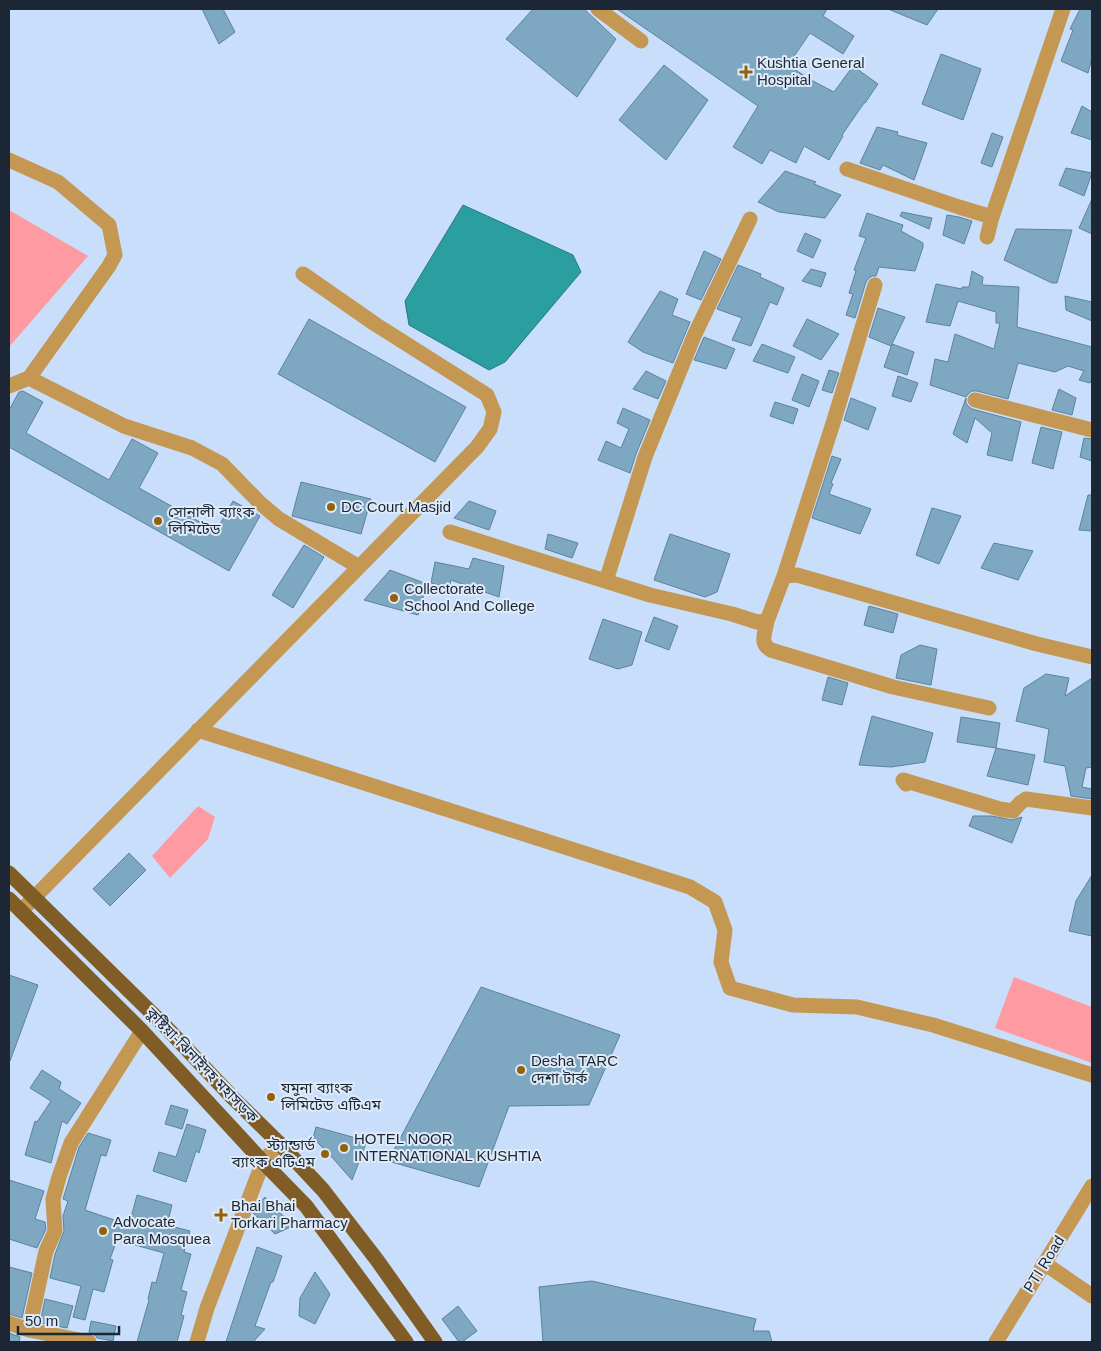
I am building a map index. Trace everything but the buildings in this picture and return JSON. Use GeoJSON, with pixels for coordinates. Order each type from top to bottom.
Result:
{"type":"FeatureCollection","features":[{"type":"Feature","properties":{"kind":"highway","name":"কুষ্টিয়া-ঝিনাইদহ মহাসড়ক"},"geometry":{"type":"LineString","coordinates":[[9,872],[164,1025],[323,1190],[338,1212],[377,1260],[435,1342]]}},
{"type":"Feature","properties":{"kind":"highway","name":"কুষ্টিয়া-ঝিনাইদহ মহাসড়ক"},"geometry":{"type":"LineString","coordinates":[[9,899],[142,1031],[306,1206],[406,1342]]}},
{"type":"Feature","properties":{"kind":"street"},"geometry":{"type":"LineString","coordinates":[[598,9],[641,40]]}},
{"type":"Feature","properties":{"kind":"street"},"geometry":{"type":"LineString","coordinates":[[987,237],[992,217],[1063,9]]}},
{"type":"Feature","properties":{"kind":"street"},"geometry":{"type":"LineString","coordinates":[[9,160],[58,182],[109,225],[115,255],[29,378],[9,386]]}},
{"type":"Feature","properties":{"kind":"street"},"geometry":{"type":"LineString","coordinates":[[847,169],[992,217]]}},
{"type":"Feature","properties":{"kind":"street"},"geometry":{"type":"LineString","coordinates":[[606,581],[645,457],[694,336],[750,219]]}},
{"type":"Feature","properties":{"kind":"street"},"geometry":{"type":"LineString","coordinates":[[21,910],[477,447],[490,429],[494,412],[487,395],[375,324],[303,274]]}},
{"type":"Feature","properties":{"kind":"street"},"geometry":{"type":"LineString","coordinates":[[875,286],[784,576],[767,621],[763,643],[771,650],[893,687],[989,708]]}},
{"type":"Feature","properties":{"kind":"street"},"geometry":{"type":"LineString","coordinates":[[29,378],[124,426],[192,448],[222,464],[254,498],[279,519],[359,567]]}},
{"type":"Feature","properties":{"kind":"street"},"geometry":{"type":"LineString","coordinates":[[975,400],[1092,430]]}},
{"type":"Feature","properties":{"kind":"street"},"geometry":{"type":"LineString","coordinates":[[450,532],[650,595],[732,614],[757,622],[767,621]]}},
{"type":"Feature","properties":{"kind":"street"},"geometry":{"type":"LineString","coordinates":[[784,576],[797,575],[1037,644],[1092,657]]}},
{"type":"Feature","properties":{"kind":"street"},"geometry":{"type":"LineString","coordinates":[[198,730],[690,887],[715,902],[725,930],[722,962],[730,988],[792,1005],[857,1007],[932,1025],[1092,1075]]}},
{"type":"Feature","properties":{"kind":"street"},"geometry":{"type":"LineString","coordinates":[[906,784],[903,780],[1000,809],[1013,811],[1026,799],[1092,808]]}},
{"type":"Feature","properties":{"kind":"street"},"geometry":{"type":"LineString","coordinates":[[29,1330],[46,1250],[54,1231],[53,1199],[71,1143],[142,1031]]}},
{"type":"Feature","properties":{"kind":"street"},"geometry":{"type":"LineString","coordinates":[[197,1342],[207,1308],[263,1162],[279,1143]]}},
{"type":"Feature","properties":{"kind":"street","name":"PTI Road"},"geometry":{"type":"LineString","coordinates":[[996,1342],[1092,1186]]}},
{"type":"Feature","properties":{"kind":"street"},"geometry":{"type":"LineString","coordinates":[[1044,1263],[1092,1296]]}},
{"type":"Feature","properties":{"kind":"street"},"geometry":{"type":"LineString","coordinates":[[9,1323],[29,1330],[89,1342]]}},
{"type":"Feature","properties":{"kind":"shaded area"},"geometry":{"type":"Polygon","coordinates":[[[463,205],[573,255],[581,272],[505,362],[489,370],[409,325],[405,301],[463,205]]]}},
{"type":"Feature","properties":{"kind":"shaded area"},"geometry":{"type":"Polygon","coordinates":[[[9,210],[88,256],[9,347],[9,210]]]}},
{"type":"Feature","properties":{"kind":"shaded area"},"geometry":{"type":"Polygon","coordinates":[[[198,806],[215,817],[208,839],[170,878],[152,856],[198,806]]]}},
{"type":"Feature","properties":{"kind":"shaded area"},"geometry":{"type":"Polygon","coordinates":[[[1014,977],[1092,1007],[1092,1063],[995,1028],[1014,977]]]}},
{"type":"Feature","properties":{"kind":"place","name":"Kushtia General Hospital"},"geometry":{"type":"Point","coordinates":[746,72]}},
{"type":"Feature","properties":{"kind":"place","name":"DC Court Masjid"},"geometry":{"type":"Point","coordinates":[331,507]}},
{"type":"Feature","properties":{"kind":"place","name":"সোনালী ব্যাংক লিমিটেড"},"geometry":{"type":"Point","coordinates":[158,521]}},
{"type":"Feature","properties":{"kind":"place","name":"Collectorate School And College"},"geometry":{"type":"Point","coordinates":[394,598]}},
{"type":"Feature","properties":{"kind":"place","name":"Desha TARC দেশা টার্ক"},"geometry":{"type":"Point","coordinates":[521,1070]}},
{"type":"Feature","properties":{"kind":"place","name":"যমুনা ব্যাংক লিমিটেড এটিএম"},"geometry":{"type":"Point","coordinates":[271,1097]}},
{"type":"Feature","properties":{"kind":"place","name":"HOTEL NOOR INTERNATIONAL KUSHTIA"},"geometry":{"type":"Point","coordinates":[344,1148]}},
{"type":"Feature","properties":{"kind":"place","name":"স্ট্যান্ডার্ড ব্যাংক এটিএম"},"geometry":{"type":"Point","coordinates":[325,1154]}},
{"type":"Feature","properties":{"kind":"place","name":"Bhai Bhai Torkari Pharmacy"},"geometry":{"type":"Point","coordinates":[221,1215]}},
{"type":"Feature","properties":{"kind":"place","name":"Advocate Para Mosquea"},"geometry":{"type":"Point","coordinates":[103,1231]}}]}
